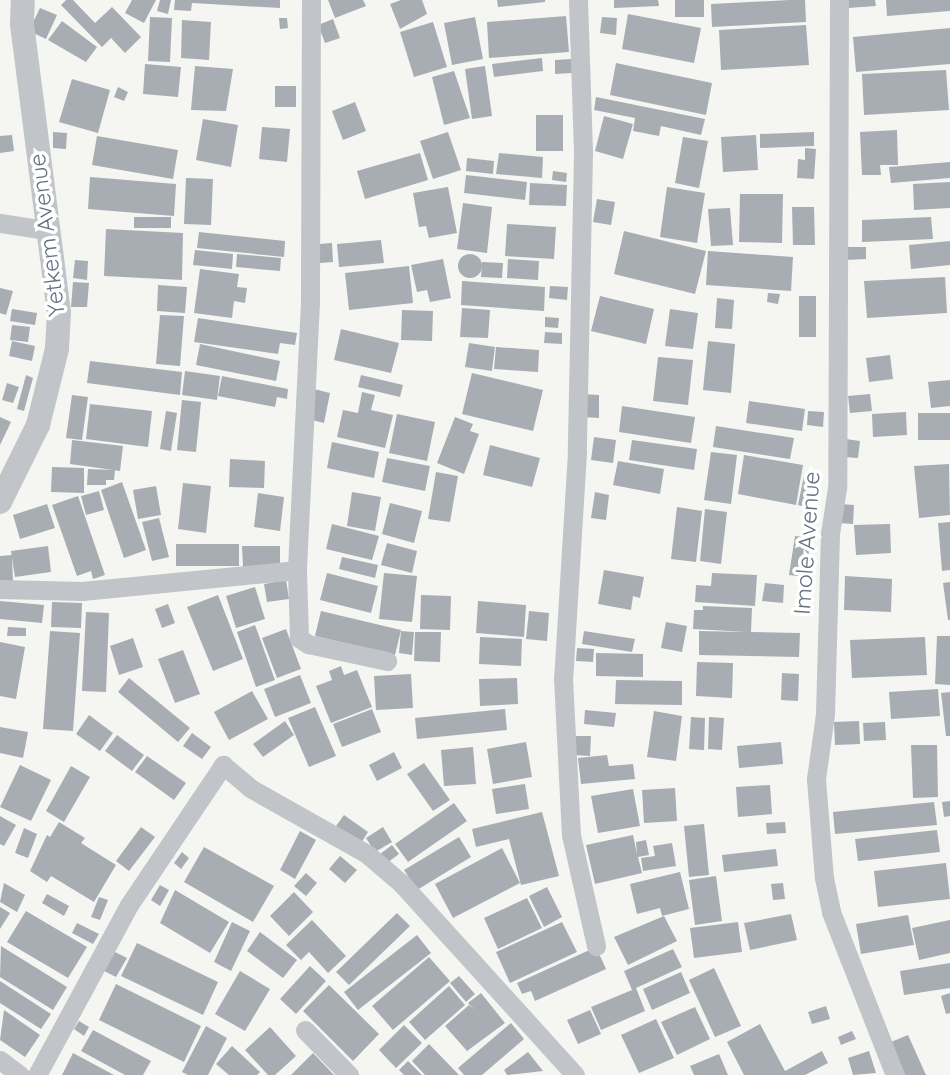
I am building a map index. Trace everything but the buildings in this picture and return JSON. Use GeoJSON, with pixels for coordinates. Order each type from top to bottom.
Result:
{"type":"FeatureCollection","features":[{"type":"Feature","properties":{"kind":"street","name":"Yetkem Avenue"},"geometry":{"type":"LineString","coordinates":[[0,502],[38,425],[57,349],[59,313],[46,230],[22,23],[23,0]]}},
{"type":"Feature","properties":{"kind":"street"},"geometry":{"type":"LineString","coordinates":[[311,0],[310,302],[297,570],[299,638],[303,642],[387,660]]}},
{"type":"Feature","properties":{"kind":"street"},"geometry":{"type":"LineString","coordinates":[[578,0],[583,154],[577,452],[563,678],[571,835],[596,946]]}},
{"type":"Feature","properties":{"kind":"street","name":"Imole Avenue"},"geometry":{"type":"LineString","coordinates":[[839,0],[837,488],[830,534],[825,714],[816,779],[824,878],[831,912],[895,1075]]}},
{"type":"Feature","properties":{"kind":"street"},"geometry":{"type":"LineString","coordinates":[[0,223],[46,230]]}},
{"type":"Feature","properties":{"kind":"street"},"geometry":{"type":"LineString","coordinates":[[0,589],[82,591],[297,570]]}},
{"type":"Feature","properties":{"kind":"street"},"geometry":{"type":"LineString","coordinates":[[37,1075],[129,905],[223,765],[250,788],[366,854],[401,883],[575,1075]]}},
{"type":"Feature","properties":{"kind":"street"},"geometry":{"type":"LineString","coordinates":[[305,1030],[349,1075]]}},
{"type":"Feature","properties":{"kind":"street"},"geometry":{"type":"LineString","coordinates":[[0,1060],[20,1075]]}}]}
